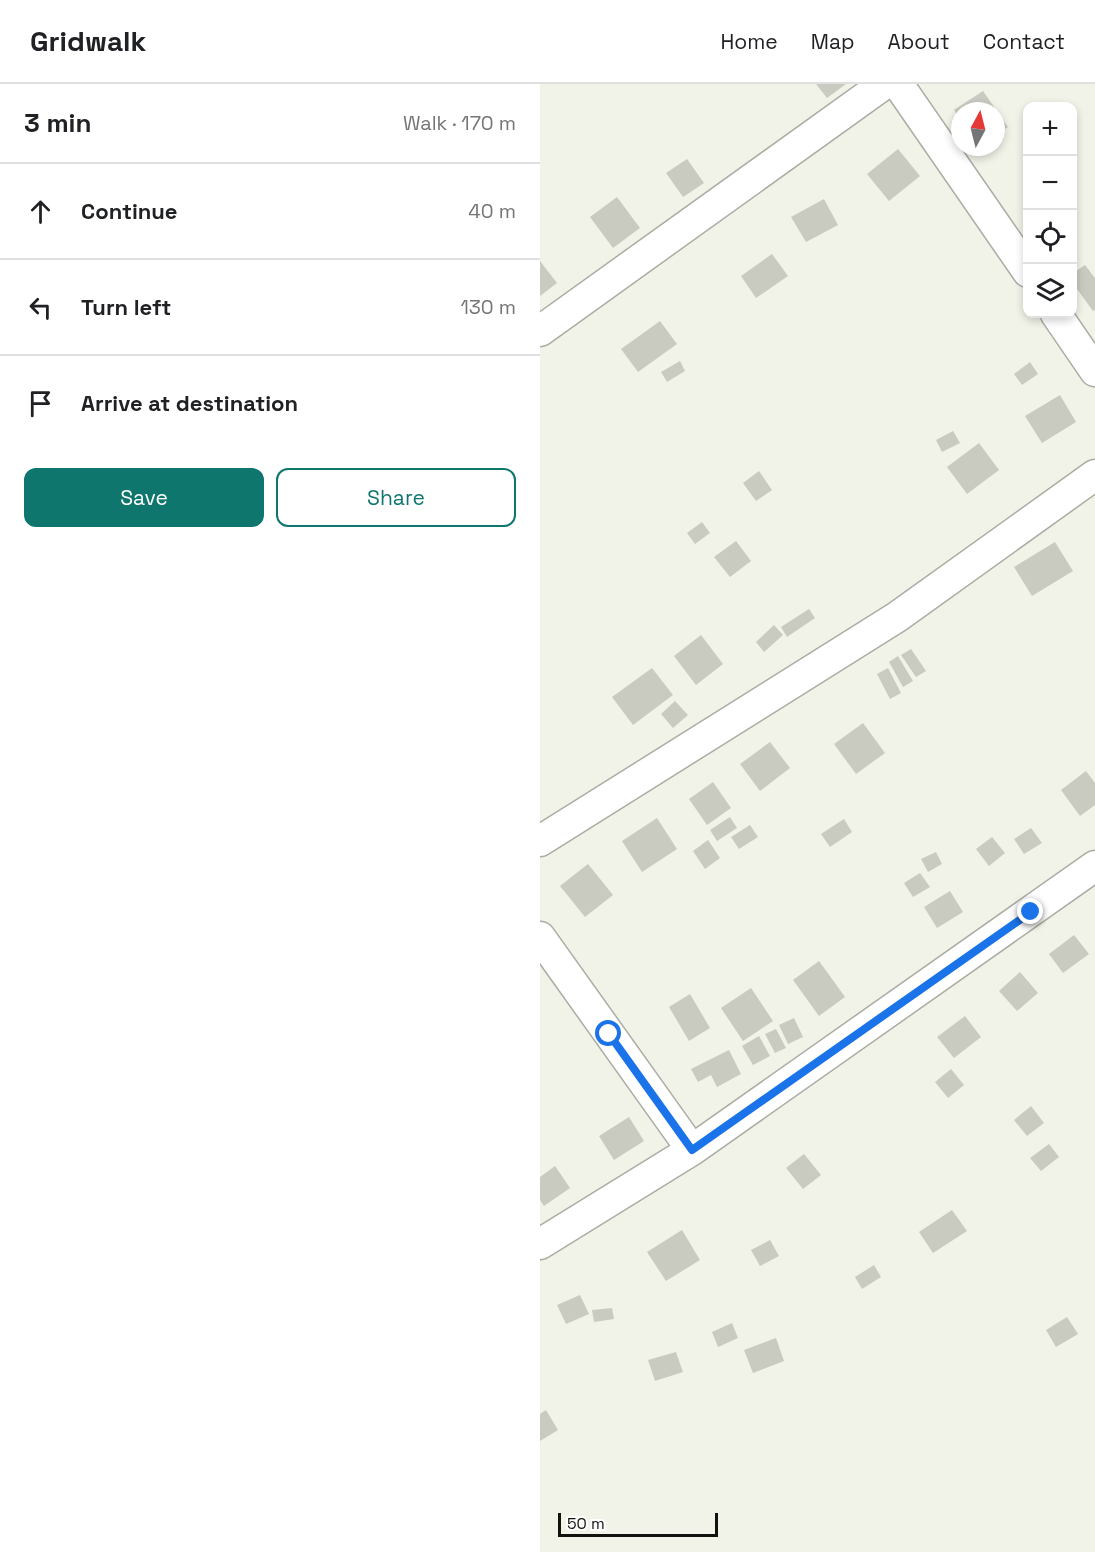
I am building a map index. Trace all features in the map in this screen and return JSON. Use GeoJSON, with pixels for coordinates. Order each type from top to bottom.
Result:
{"type":"FeatureCollection","features":[{"type":"Feature","properties":{"kind":"street"},"geometry":{"type":"LineString","coordinates":[[540,331],[884,84]]}},
{"type":"Feature","properties":{"kind":"street"},"geometry":{"type":"LineString","coordinates":[[898,84],[1023,266]]}},
{"type":"Feature","properties":{"kind":"street"},"geometry":{"type":"LineString","coordinates":[[1059,318],[1095,370]]}},
{"type":"Feature","properties":{"kind":"street"},"geometry":{"type":"LineString","coordinates":[[540,841],[897,617],[1095,475]]}},
{"type":"Feature","properties":{"kind":"street"},"geometry":{"type":"LineString","coordinates":[[540,1244],[692,1150],[1095,867]]}},
{"type":"Feature","properties":{"kind":"street"},"geometry":{"type":"LineString","coordinates":[[540,937],[692,1150]]}},
{"type":"Feature","properties":{"kind":"building"},"geometry":{"type":"Polygon","coordinates":[[[816,84],[846,84],[827,98],[816,84]]]}},
{"type":"Feature","properties":{"kind":"building"},"geometry":{"type":"Polygon","coordinates":[[[983,91],[991,102],[966,102],[983,91]]]}},
{"type":"Feature","properties":{"kind":"building"},"geometry":{"type":"Polygon","coordinates":[[[898,149],[920,176],[889,201],[867,174],[898,149]]]}},
{"type":"Feature","properties":{"kind":"building"},"geometry":{"type":"Polygon","coordinates":[[[687,159],[704,183],[683,197],[666,173],[687,159]]]}},
{"type":"Feature","properties":{"kind":"building"},"geometry":{"type":"Polygon","coordinates":[[[617,197],[640,228],[613,248],[590,217],[617,197]]]}},
{"type":"Feature","properties":{"kind":"building"},"geometry":{"type":"Polygon","coordinates":[[[824,199],[838,225],[806,242],[791,217],[824,199]]]}},
{"type":"Feature","properties":{"kind":"building"},"geometry":{"type":"Polygon","coordinates":[[[772,254],[788,276],[756,298],[741,276],[772,254]]]}},
{"type":"Feature","properties":{"kind":"building"},"geometry":{"type":"Polygon","coordinates":[[[540,261],[557,283],[540,296],[540,261]]]}},
{"type":"Feature","properties":{"kind":"building"},"geometry":{"type":"Polygon","coordinates":[[[1085,265],[1095,278],[1095,310],[1093,311],[1077,289],[1077,271],[1085,265]]]}},
{"type":"Feature","properties":{"kind":"building"},"geometry":{"type":"Polygon","coordinates":[[[660,321],[677,344],[638,372],[621,349],[660,321]]]}},
{"type":"Feature","properties":{"kind":"building"},"geometry":{"type":"Polygon","coordinates":[[[680,361],[685,371],[667,382],[661,372],[680,361]]]}},
{"type":"Feature","properties":{"kind":"building"},"geometry":{"type":"Polygon","coordinates":[[[1030,362],[1038,374],[1022,385],[1014,374],[1030,362]]]}},
{"type":"Feature","properties":{"kind":"building"},"geometry":{"type":"Polygon","coordinates":[[[1060,395],[1076,422],[1042,443],[1025,416],[1060,395]]]}},
{"type":"Feature","properties":{"kind":"building"},"geometry":{"type":"Polygon","coordinates":[[[953,431],[960,443],[942,452],[936,440],[953,431]]]}},
{"type":"Feature","properties":{"kind":"building"},"geometry":{"type":"Polygon","coordinates":[[[979,443],[999,470],[967,494],[947,467],[979,443]]]}},
{"type":"Feature","properties":{"kind":"building"},"geometry":{"type":"Polygon","coordinates":[[[759,471],[772,490],[756,501],[743,483],[759,471]]]}},
{"type":"Feature","properties":{"kind":"building"},"geometry":{"type":"Polygon","coordinates":[[[702,522],[710,533],[695,544],[687,533],[702,522]]]}},
{"type":"Feature","properties":{"kind":"building"},"geometry":{"type":"Polygon","coordinates":[[[736,541],[751,561],[730,577],[714,557],[736,541]]]}},
{"type":"Feature","properties":{"kind":"building"},"geometry":{"type":"Polygon","coordinates":[[[1055,542],[1073,571],[1032,596],[1014,567],[1055,542]]]}},
{"type":"Feature","properties":{"kind":"building"},"geometry":{"type":"Polygon","coordinates":[[[809,609],[815,618],[787,637],[781,627],[809,609]]]}},
{"type":"Feature","properties":{"kind":"building"},"geometry":{"type":"Polygon","coordinates":[[[774,625],[783,635],[764,652],[756,642],[774,625]]]}},
{"type":"Feature","properties":{"kind":"building"},"geometry":{"type":"Polygon","coordinates":[[[701,635],[723,664],[696,685],[674,656],[701,635]]]}},
{"type":"Feature","properties":{"kind":"building"},"geometry":{"type":"Polygon","coordinates":[[[911,649],[926,671],[916,677],[901,655],[911,649]]]}},
{"type":"Feature","properties":{"kind":"building"},"geometry":{"type":"Polygon","coordinates":[[[898,656],[913,681],[903,687],[889,662],[898,656]]]}},
{"type":"Feature","properties":{"kind":"building"},"geometry":{"type":"Polygon","coordinates":[[[652,668],[673,695],[633,725],[612,697],[652,668]]]}},
{"type":"Feature","properties":{"kind":"building"},"geometry":{"type":"Polygon","coordinates":[[[888,668],[901,693],[890,699],[877,674],[888,668]]]}},
{"type":"Feature","properties":{"kind":"building"},"geometry":{"type":"Polygon","coordinates":[[[675,701],[688,715],[673,728],[661,714],[675,701]]]}},
{"type":"Feature","properties":{"kind":"building"},"geometry":{"type":"Polygon","coordinates":[[[863,723],[885,753],[856,774],[834,744],[863,723]]]}},
{"type":"Feature","properties":{"kind":"building"},"geometry":{"type":"Polygon","coordinates":[[[770,742],[790,768],[760,791],[740,764],[770,742]]]}},
{"type":"Feature","properties":{"kind":"building"},"geometry":{"type":"Polygon","coordinates":[[[1086,771],[1095,783],[1095,805],[1080,816],[1061,790],[1086,771]]]}},
{"type":"Feature","properties":{"kind":"building"},"geometry":{"type":"Polygon","coordinates":[[[713,782],[731,808],[707,825],[689,799],[713,782]]]}},
{"type":"Feature","properties":{"kind":"building"},"geometry":{"type":"Polygon","coordinates":[[[730,817],[737,828],[717,841],[710,830],[730,817]]]}},
{"type":"Feature","properties":{"kind":"building"},"geometry":{"type":"Polygon","coordinates":[[[657,818],[677,849],[642,872],[622,841],[657,818]]]}},
{"type":"Feature","properties":{"kind":"building"},"geometry":{"type":"Polygon","coordinates":[[[844,819],[852,832],[830,847],[821,834],[844,819]]]}},
{"type":"Feature","properties":{"kind":"building"},"geometry":{"type":"Polygon","coordinates":[[[750,825],[758,837],[739,849],[731,837],[750,825]]]}},
{"type":"Feature","properties":{"kind":"building"},"geometry":{"type":"Polygon","coordinates":[[[1031,828],[1042,843],[1024,854],[1014,839],[1031,828]]]}},
{"type":"Feature","properties":{"kind":"building"},"geometry":{"type":"Polygon","coordinates":[[[992,837],[1005,853],[989,866],[976,849],[992,837]]]}},
{"type":"Feature","properties":{"kind":"building"},"geometry":{"type":"Polygon","coordinates":[[[708,840],[720,858],[705,869],[693,851],[708,840]]]}},
{"type":"Feature","properties":{"kind":"building"},"geometry":{"type":"Polygon","coordinates":[[[936,852],[942,864],[928,872],[921,859],[936,852]]]}},
{"type":"Feature","properties":{"kind":"building"},"geometry":{"type":"Polygon","coordinates":[[[588,864],[613,895],[585,917],[560,886],[588,864]]]}},
{"type":"Feature","properties":{"kind":"building"},"geometry":{"type":"Polygon","coordinates":[[[920,873],[930,887],[913,897],[904,883],[920,873]]]}},
{"type":"Feature","properties":{"kind":"building"},"geometry":{"type":"Polygon","coordinates":[[[950,891],[963,912],[937,928],[924,907],[950,891]]]}},
{"type":"Feature","properties":{"kind":"building"},"geometry":{"type":"Polygon","coordinates":[[[1074,935],[1089,954],[1063,973],[1049,954],[1074,935]]]}},
{"type":"Feature","properties":{"kind":"building"},"geometry":{"type":"Polygon","coordinates":[[[819,961],[845,997],[819,1016],[793,980],[819,961]]]}},
{"type":"Feature","properties":{"kind":"building"},"geometry":{"type":"Polygon","coordinates":[[[1020,972],[1038,993],[1017,1011],[999,991],[1020,972]]]}},
{"type":"Feature","properties":{"kind":"building"},"geometry":{"type":"Polygon","coordinates":[[[751,988],[773,1021],[743,1041],[721,1008],[751,988]]]}},
{"type":"Feature","properties":{"kind":"building"},"geometry":{"type":"Polygon","coordinates":[[[690,994],[710,1028],[689,1041],[669,1007],[690,994]]]}},
{"type":"Feature","properties":{"kind":"building"},"geometry":{"type":"Polygon","coordinates":[[[965,1016],[981,1037],[954,1058],[937,1037],[965,1016]]]}},
{"type":"Feature","properties":{"kind":"building"},"geometry":{"type":"Polygon","coordinates":[[[794,1018],[803,1037],[788,1044],[779,1025],[794,1018]]]}},
{"type":"Feature","properties":{"kind":"building"},"geometry":{"type":"Polygon","coordinates":[[[776,1029],[786,1048],[775,1053],[765,1034],[776,1029]]]}},
{"type":"Feature","properties":{"kind":"building"},"geometry":{"type":"Polygon","coordinates":[[[759,1036],[770,1056],[753,1065],[742,1046],[759,1036]]]}},
{"type":"Feature","properties":{"kind":"building"},"geometry":{"type":"Polygon","coordinates":[[[729,1050],[741,1074],[717,1087],[711,1075],[698,1082],[691,1069],[729,1050]]]}},
{"type":"Feature","properties":{"kind":"building"},"geometry":{"type":"Polygon","coordinates":[[[951,1069],[964,1085],[948,1098],[935,1082],[951,1069]]]}},
{"type":"Feature","properties":{"kind":"building"},"geometry":{"type":"Polygon","coordinates":[[[1031,1106],[1044,1123],[1027,1136],[1014,1120],[1031,1106]]]}},
{"type":"Feature","properties":{"kind":"building"},"geometry":{"type":"Polygon","coordinates":[[[629,1117],[644,1141],[614,1160],[599,1136],[629,1117]]]}},
{"type":"Feature","properties":{"kind":"building"},"geometry":{"type":"Polygon","coordinates":[[[1049,1144],[1059,1157],[1041,1171],[1030,1158],[1049,1144]]]}},
{"type":"Feature","properties":{"kind":"building"},"geometry":{"type":"Polygon","coordinates":[[[804,1154],[821,1175],[803,1189],[786,1168],[804,1154]]]}},
{"type":"Feature","properties":{"kind":"building"},"geometry":{"type":"Polygon","coordinates":[[[555,1166],[570,1188],[544,1206],[540,1200],[540,1177],[555,1166]]]}},
{"type":"Feature","properties":{"kind":"building"},"geometry":{"type":"Polygon","coordinates":[[[952,1210],[967,1231],[933,1253],[919,1232],[952,1210]]]}},
{"type":"Feature","properties":{"kind":"building"},"geometry":{"type":"Polygon","coordinates":[[[682,1230],[700,1260],[666,1281],[647,1252],[682,1230]]]}},
{"type":"Feature","properties":{"kind":"building"},"geometry":{"type":"Polygon","coordinates":[[[770,1240],[779,1256],[760,1266],[751,1250],[770,1240]]]}},
{"type":"Feature","properties":{"kind":"building"},"geometry":{"type":"Polygon","coordinates":[[[874,1265],[881,1277],[862,1289],[855,1277],[874,1265]]]}},
{"type":"Feature","properties":{"kind":"building"},"geometry":{"type":"Polygon","coordinates":[[[580,1295],[589,1314],[566,1324],[557,1305],[580,1295]]]}},
{"type":"Feature","properties":{"kind":"building"},"geometry":{"type":"Polygon","coordinates":[[[612,1308],[614,1319],[594,1322],[592,1310],[612,1308]]]}},
{"type":"Feature","properties":{"kind":"building"},"geometry":{"type":"Polygon","coordinates":[[[1067,1317],[1078,1334],[1056,1347],[1046,1330],[1067,1317]]]}},
{"type":"Feature","properties":{"kind":"building"},"geometry":{"type":"Polygon","coordinates":[[[732,1323],[738,1338],[718,1347],[712,1332],[732,1323]]]}},
{"type":"Feature","properties":{"kind":"building"},"geometry":{"type":"Polygon","coordinates":[[[776,1338],[784,1361],[753,1373],[744,1350],[776,1338]]]}},
{"type":"Feature","properties":{"kind":"building"},"geometry":{"type":"Polygon","coordinates":[[[676,1352],[683,1372],[655,1381],[648,1360],[676,1352]]]}},
{"type":"Feature","properties":{"kind":"building"},"geometry":{"type":"Polygon","coordinates":[[[546,1410],[558,1430],[540,1441],[540,1414],[546,1410]]]}},
{"type":"Feature","properties":{"kind":"route"},"geometry":{"type":"LineString","coordinates":[[609,1034],[692,1150],[1031,912]]}}]}
